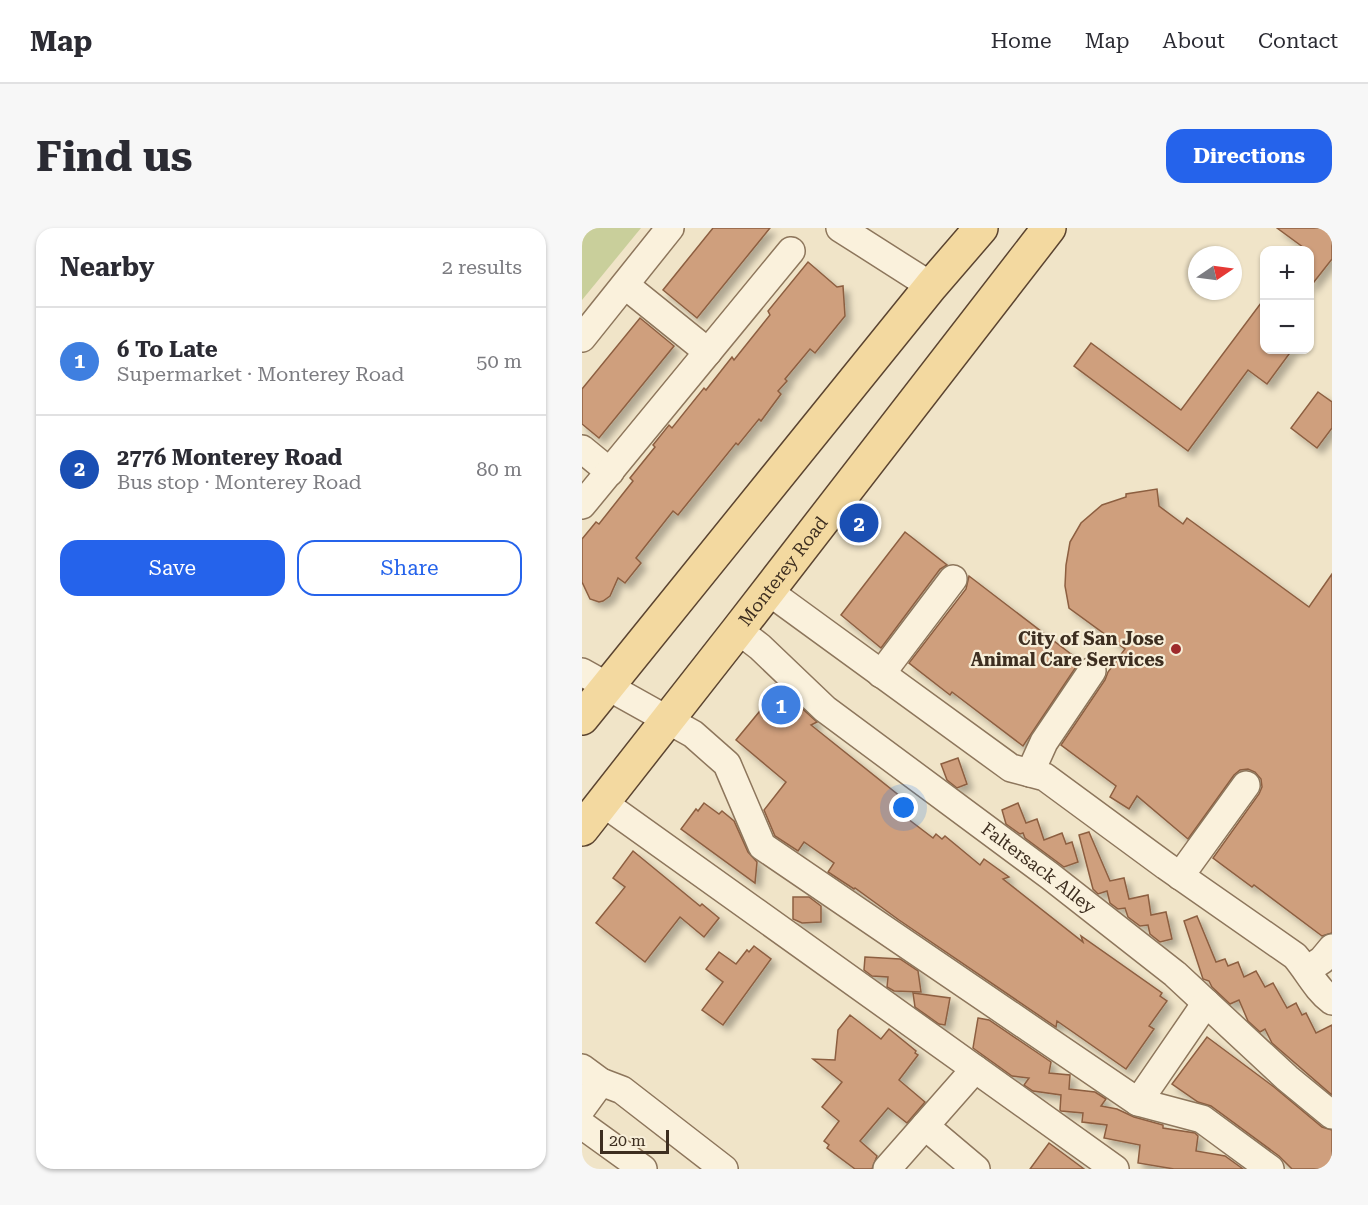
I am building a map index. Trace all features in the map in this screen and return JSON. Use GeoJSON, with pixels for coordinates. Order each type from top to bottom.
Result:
{"type":"FeatureCollection","features":[{"type":"Feature","properties":{"kind":"main road"},"geometry":{"type":"LineString","coordinates":[[582,718],[595,679],[981,228]]}},
{"type":"Feature","properties":{"kind":"main road","name":"Monterey Road"},"geometry":{"type":"LineString","coordinates":[[582,829],[1049,228]]}},
{"type":"Feature","properties":{"kind":"street"},"geometry":{"type":"LineString","coordinates":[[582,338],[670,228]]}},
{"type":"Feature","properties":{"kind":"street"},"geometry":{"type":"LineString","coordinates":[[840,228],[931,286]]}},
{"type":"Feature","properties":{"kind":"street"},"geometry":{"type":"LineString","coordinates":[[582,506],[791,251]]}},
{"type":"Feature","properties":{"kind":"street"},"geometry":{"type":"LineString","coordinates":[[625,285],[708,352]]}},
{"type":"Feature","properties":{"kind":"street"},"geometry":{"type":"LineString","coordinates":[[582,449],[610,472]]}},
{"type":"Feature","properties":{"kind":"street"},"geometry":{"type":"LineString","coordinates":[[881,674],[953,579]]}},
{"type":"Feature","properties":{"kind":"street"},"geometry":{"type":"LineString","coordinates":[[768,591],[1011,768],[1045,777],[1295,957],[1307,969],[1319,989],[1332,1001]]}},
{"type":"Feature","properties":{"kind":"street","name":"Faltersack Alley"},"geometry":{"type":"LineString","coordinates":[[738,630],[760,647],[825,709],[1050,876],[1175,974],[1287,1078],[1332,1115]]}},
{"type":"Feature","properties":{"kind":"street"},"geometry":{"type":"LineString","coordinates":[[1030,773],[1044,742],[1092,671]]}},
{"type":"Feature","properties":{"kind":"street"},"geometry":{"type":"LineString","coordinates":[[595,679],[666,721],[693,734],[727,764],[762,846],[1138,1102],[1202,1119],[1270,1169]]}},
{"type":"Feature","properties":{"kind":"street"},"geometry":{"type":"LineString","coordinates":[[1180,876],[1246,785]]}},
{"type":"Feature","properties":{"kind":"street"},"geometry":{"type":"LineString","coordinates":[[602,802],[1115,1169]]}},
{"type":"Feature","properties":{"kind":"street"},"geometry":{"type":"LineString","coordinates":[[1307,969],[1322,960],[1332,948]]}},
{"type":"Feature","properties":{"kind":"street"},"geometry":{"type":"LineString","coordinates":[[1138,1102],[1206,1004]]}},
{"type":"Feature","properties":{"kind":"street"},"geometry":{"type":"LineString","coordinates":[[887,1169],[975,1069]]}},
{"type":"Feature","properties":{"kind":"street"},"geometry":{"type":"LineString","coordinates":[[582,1108],[591,1075],[622,1090],[724,1169]]}},
{"type":"Feature","properties":{"kind":"street"},"geometry":{"type":"LineString","coordinates":[[582,1125],[643,1169]]}},
{"type":"Feature","properties":{"kind":"street"},"geometry":{"type":"LineString","coordinates":[[925,1126],[976,1169]]}},
{"type":"Feature","properties":{"kind":"green space"},"geometry":{"type":"Polygon","coordinates":[[[582,228],[641,228],[582,300],[582,228]]]}},
{"type":"Feature","properties":{"kind":"building"},"geometry":{"type":"Polygon","coordinates":[[[713,228],[770,228],[697,318],[663,290],[713,228]]]}},
{"type":"Feature","properties":{"kind":"building"},"geometry":{"type":"Polygon","coordinates":[[[1277,228],[1326,228],[1332,233],[1332,259],[1314,282],[1314,246],[1302,246],[1277,228]]]}},
{"type":"Feature","properties":{"kind":"building"},"geometry":{"type":"Polygon","coordinates":[[[808,262],[837,287],[843,286],[845,316],[815,353],[810,349],[785,379],[787,381],[778,391],[781,394],[761,421],[759,419],[738,445],[736,443],[678,515],[673,511],[636,558],[641,563],[625,583],[618,578],[610,596],[599,602],[590,599],[582,582],[582,539],[596,522],[599,524],[633,481],[630,478],[669,425],[672,428],[732,357],[734,360],[770,315],[768,311],[808,262]]]}},
{"type":"Feature","properties":{"kind":"building"},"geometry":{"type":"Polygon","coordinates":[[[1260,304],[1260,354],[1289,354],[1267,384],[1248,370],[1188,451],[1074,366],[1091,343],[1181,410],[1260,304]]]}},
{"type":"Feature","properties":{"kind":"building"},"geometry":{"type":"Polygon","coordinates":[[[640,318],[674,346],[599,438],[582,424],[582,389],[640,318]]]}},
{"type":"Feature","properties":{"kind":"building"},"geometry":{"type":"Polygon","coordinates":[[[1318,392],[1332,402],[1332,428],[1317,448],[1291,428],[1318,392]]]}},
{"type":"Feature","properties":{"kind":"building"},"geometry":{"type":"Polygon","coordinates":[[[1157,489],[1159,506],[1183,524],[1187,518],[1309,607],[1332,574],[1332,933],[1322,936],[1254,885],[1252,887],[1213,858],[1259,794],[1262,787],[1261,779],[1255,772],[1248,769],[1240,770],[1234,775],[1188,839],[1137,796],[1129,809],[1110,797],[1116,786],[1061,745],[1125,649],[1069,608],[1065,586],[1070,542],[1081,523],[1102,505],[1126,497],[1126,494],[1157,489]]]}},
{"type":"Feature","properties":{"kind":"building"},"geometry":{"type":"Polygon","coordinates":[[[905,532],[947,565],[940,569],[881,648],[841,615],[905,532]]]}},
{"type":"Feature","properties":{"kind":"building"},"geometry":{"type":"Polygon","coordinates":[[[969,576],[1080,661],[1023,746],[952,692],[950,695],[909,663],[966,589],[969,576]]]}},
{"type":"Feature","properties":{"kind":"building"},"geometry":{"type":"Polygon","coordinates":[[[775,684],[817,722],[811,725],[906,801],[899,812],[933,838],[936,834],[942,839],[945,836],[980,865],[984,859],[1009,877],[1003,879],[1083,942],[1081,936],[1162,993],[1160,996],[1167,1001],[1149,1026],[1154,1029],[1126,1069],[1057,1021],[1056,1027],[855,888],[828,872],[834,863],[804,842],[798,851],[775,836],[764,810],[786,782],[736,740],[764,706],[760,702],[775,684]]]}},
{"type":"Feature","properties":{"kind":"building"},"geometry":{"type":"Polygon","coordinates":[[[958,758],[967,784],[957,788],[947,780],[941,764],[958,758]]]}},
{"type":"Feature","properties":{"kind":"building"},"geometry":{"type":"Polygon","coordinates":[[[704,803],[719,814],[722,811],[734,821],[748,852],[757,862],[755,883],[681,829],[696,809],[698,811],[704,803]]]}},
{"type":"Feature","properties":{"kind":"building"},"geometry":{"type":"Polygon","coordinates":[[[1018,803],[1026,823],[1037,819],[1044,840],[1062,833],[1066,844],[1072,842],[1078,862],[1064,867],[1025,838],[1023,833],[1020,834],[1006,824],[1002,810],[1018,803]]]}},
{"type":"Feature","properties":{"kind":"building"},"geometry":{"type":"Polygon","coordinates":[[[1089,832],[1110,881],[1124,878],[1129,899],[1148,895],[1151,915],[1166,912],[1172,939],[1160,942],[1150,934],[1148,925],[1140,926],[1128,917],[1125,908],[1118,909],[1110,903],[1107,891],[1098,894],[1093,889],[1079,835],[1089,832]]]}},
{"type":"Feature","properties":{"kind":"building"},"geometry":{"type":"Polygon","coordinates":[[[633,851],[700,906],[702,904],[719,918],[704,937],[680,917],[645,962],[596,923],[625,887],[613,878],[633,851]]]}},
{"type":"Feature","properties":{"kind":"building"},"geometry":{"type":"Polygon","coordinates":[[[793,897],[809,897],[821,906],[821,922],[802,923],[793,919],[793,897]]]}},
{"type":"Feature","properties":{"kind":"building"},"geometry":{"type":"Polygon","coordinates":[[[1197,916],[1216,962],[1225,959],[1228,966],[1238,962],[1244,977],[1256,971],[1265,987],[1273,983],[1287,1008],[1296,1003],[1302,1015],[1306,1013],[1316,1033],[1332,1025],[1332,1095],[1272,1043],[1265,1029],[1260,1032],[1248,1021],[1239,1000],[1230,1004],[1212,987],[1209,981],[1203,979],[1184,921],[1197,916]]]}},
{"type":"Feature","properties":{"kind":"building"},"geometry":{"type":"Polygon","coordinates":[[[754,946],[771,959],[723,1025],[702,1010],[723,982],[706,969],[719,952],[736,964],[747,950],[749,952],[754,946]]]}},
{"type":"Feature","properties":{"kind":"building"},"geometry":{"type":"Polygon","coordinates":[[[865,957],[900,959],[918,971],[921,992],[894,991],[887,987],[888,977],[872,976],[864,970],[865,957]]]}},
{"type":"Feature","properties":{"kind":"building"},"geometry":{"type":"Polygon","coordinates":[[[913,993],[950,998],[945,1025],[939,1024],[915,1007],[913,993]]]}},
{"type":"Feature","properties":{"kind":"building"},"geometry":{"type":"Polygon","coordinates":[[[850,1015],[881,1039],[889,1029],[916,1051],[918,1055],[899,1080],[925,1102],[907,1123],[888,1108],[860,1141],[877,1156],[872,1169],[855,1169],[827,1148],[829,1145],[824,1141],[839,1121],[822,1107],[842,1082],[813,1059],[835,1060],[838,1030],[850,1015]]]}},
{"type":"Feature","properties":{"kind":"building"},"geometry":{"type":"Polygon","coordinates":[[[978,1018],[989,1020],[1051,1062],[1049,1073],[1070,1075],[1069,1089],[1095,1092],[1106,1099],[1101,1106],[1117,1109],[1134,1117],[1163,1125],[1163,1128],[1195,1133],[1198,1136],[1196,1151],[1225,1156],[1243,1169],[1174,1169],[1138,1163],[1140,1145],[1104,1138],[1107,1125],[1082,1122],[1083,1113],[1061,1111],[1061,1095],[1033,1091],[1024,1085],[1029,1078],[1012,1076],[973,1048],[978,1018]]]}},
{"type":"Feature","properties":{"kind":"building"},"geometry":{"type":"Polygon","coordinates":[[[1207,1037],[1274,1087],[1322,1127],[1332,1130],[1332,1169],[1292,1169],[1279,1156],[1211,1106],[1198,1102],[1172,1084],[1207,1037]]]}},
{"type":"Feature","properties":{"kind":"building"},"geometry":{"type":"Polygon","coordinates":[[[1049,1143],[1084,1169],[1030,1169],[1049,1143]]]}},
{"type":"Feature","properties":{"kind":"place","name":"2776 Monterey Road"},"geometry":{"type":"Point","coordinates":[859,523]}},
{"type":"Feature","properties":{"kind":"place","name":"City of San Jose Animal Care Services"},"geometry":{"type":"Point","coordinates":[1176,649]}},
{"type":"Feature","properties":{"kind":"place","name":"6 To Late"},"geometry":{"type":"Point","coordinates":[781,705]}}]}
